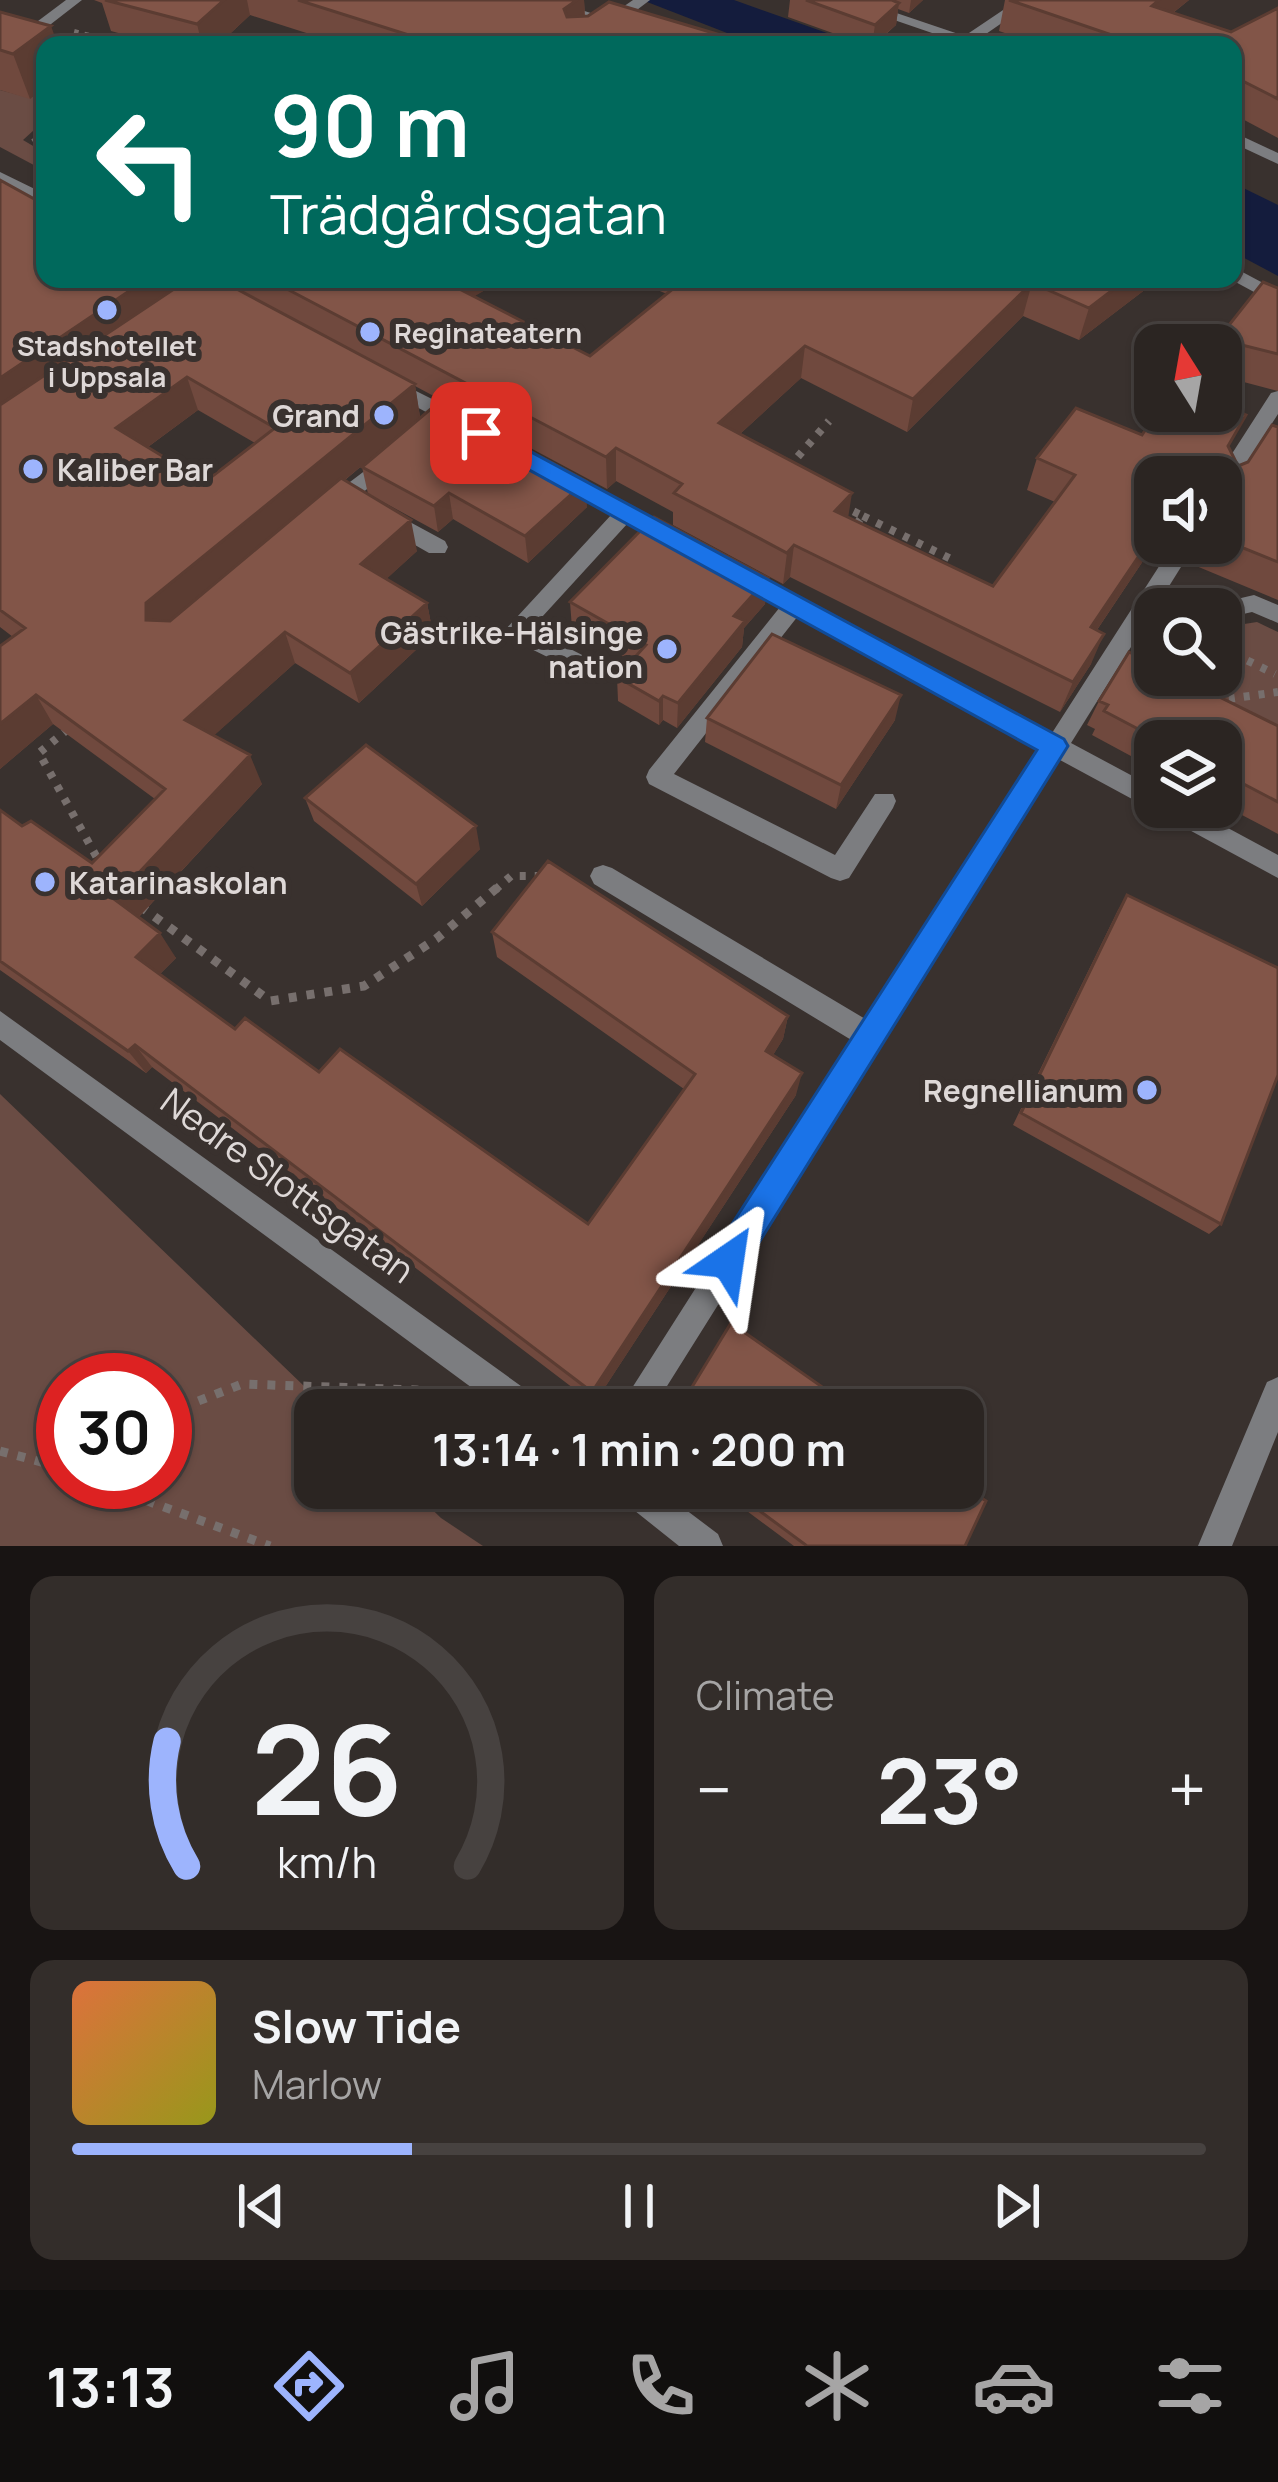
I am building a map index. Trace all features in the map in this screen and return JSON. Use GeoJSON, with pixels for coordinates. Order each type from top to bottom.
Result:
{"type":"FeatureCollection","features":[{"type":"Feature","properties":{"kind":"street"},"geometry":{"type":"LineString","coordinates":[[4,53],[75,0]]}},
{"type":"Feature","properties":{"kind":"street"},"geometry":{"type":"LineString","coordinates":[[533,0],[656,36]]}},
{"type":"Feature","properties":{"kind":"street"},"geometry":{"type":"LineString","coordinates":[[843,0],[954,36]]}},
{"type":"Feature","properties":{"kind":"street"},"geometry":{"type":"LineString","coordinates":[[984,36],[1028,0]]}},
{"type":"Feature","properties":{"kind":"street"},"geometry":{"type":"LineString","coordinates":[[589,36],[639,3]]}},
{"type":"Feature","properties":{"kind":"street"},"geometry":{"type":"LineString","coordinates":[[1242,141],[1278,159]]}},
{"type":"Feature","properties":{"kind":"street"},"geometry":{"type":"LineString","coordinates":[[0,177],[36,196]]}},
{"type":"Feature","properties":{"kind":"street"},"geometry":{"type":"LineString","coordinates":[[1242,277],[1278,298]]}},
{"type":"Feature","properties":{"kind":"street"},"geometry":{"type":"LineString","coordinates":[[364,369],[484,435]]}},
{"type":"Feature","properties":{"kind":"street"},"geometry":{"type":"LineString","coordinates":[[1241,456],[1278,398]]}},
{"type":"Feature","properties":{"kind":"street"},"geometry":{"type":"LineString","coordinates":[[437,547],[337,503],[444,413]]}},
{"type":"Feature","properties":{"kind":"street"},"geometry":{"type":"LineString","coordinates":[[545,468],[689,547]]}},
{"type":"Feature","properties":{"kind":"street"},"geometry":{"type":"LineString","coordinates":[[584,666],[515,631],[626,512]]}},
{"type":"Feature","properties":{"kind":"street"},"geometry":{"type":"LineString","coordinates":[[710,558],[1134,789]]}},
{"type":"Feature","properties":{"kind":"street"},"geometry":{"type":"LineString","coordinates":[[647,1389],[1171,564]]}},
{"type":"Feature","properties":{"kind":"street"},"geometry":{"type":"LineString","coordinates":[[1242,606],[1254,603],[1278,615]]}},
{"type":"Feature","properties":{"kind":"street"},"geometry":{"type":"LineString","coordinates":[[795,604],[658,777],[840,870],[884,801]]}},
{"type":"Feature","properties":{"kind":"street"},"geometry":{"type":"LineString","coordinates":[[1206,828],[1278,867]]}},
{"type":"Feature","properties":{"kind":"street"},"geometry":{"type":"LineString","coordinates":[[603,877],[870,1037]]}},
{"type":"Feature","properties":{"kind":"street","name":"Nedre Slottsgatan"},"geometry":{"type":"LineString","coordinates":[[0,1024],[499,1389]]}},
{"type":"Feature","properties":{"kind":"street"},"geometry":{"type":"LineString","coordinates":[[1216,1546],[1278,1393]]}},
{"type":"Feature","properties":{"kind":"street"},"geometry":{"type":"LineString","coordinates":[[658,1509],[706,1546]]}},
{"type":"Feature","properties":{"kind":"path"},"geometry":{"type":"LineString","coordinates":[[802,485],[782,474],[829,421]]}},
{"type":"Feature","properties":{"kind":"path"},"geometry":{"type":"LineString","coordinates":[[822,495],[953,560]]}},
{"type":"Feature","properties":{"kind":"path"},"geometry":{"type":"LineString","coordinates":[[849,534],[863,516]]}},
{"type":"Feature","properties":{"kind":"path"},"geometry":{"type":"LineString","coordinates":[[1207,702],[1278,690],[1277,674],[1242,658]]}},
{"type":"Feature","properties":{"kind":"path"},"geometry":{"type":"LineString","coordinates":[[73,725],[40,753],[104,869]]}},
{"type":"Feature","properties":{"kind":"path"},"geometry":{"type":"LineString","coordinates":[[131,897],[270,1001],[364,986],[436,940],[511,876],[603,877]]}},
{"type":"Feature","properties":{"kind":"path"},"geometry":{"type":"LineString","coordinates":[[192,1403],[242,1384],[388,1389]]}},
{"type":"Feature","properties":{"kind":"path"},"geometry":{"type":"LineString","coordinates":[[0,1450],[36,1460]]}},
{"type":"Feature","properties":{"kind":"path"},"geometry":{"type":"LineString","coordinates":[[169,1509],[270,1546]]}},
{"type":"Feature","properties":{"kind":"shaded area"},"geometry":{"type":"Polygon","coordinates":[[[0,90],[30,98],[36,94],[36,128],[23,140],[36,148],[36,166],[0,147],[0,90]]]}},
{"type":"Feature","properties":{"kind":"shaded area"},"geometry":{"type":"Polygon","coordinates":[[[1257,622],[1278,632],[1278,730],[1229,706],[1219,696],[1242,696],[1242,624],[1257,622]]]}},
{"type":"Feature","properties":{"kind":"shaded area"},"geometry":{"type":"Polygon","coordinates":[[[0,1094],[307,1389],[294,1389],[294,1509],[432,1509],[483,1546],[0,1546],[0,1094]]]}},
{"type":"Feature","properties":{"kind":"water"},"geometry":{"type":"Polygon","coordinates":[[[642,0],[734,0],[836,36],[735,36],[642,0]]]}},
{"type":"Feature","properties":{"kind":"water"},"geometry":{"type":"Polygon","coordinates":[[[1242,187],[1278,205],[1278,276],[1242,257],[1242,187]]]}},
{"type":"Feature","properties":{"kind":"building"},"geometry":{"type":"Polygon","coordinates":[[[105,0],[224,0],[197,24],[105,0]]]}},
{"type":"Feature","properties":{"kind":"building"},"geometry":{"type":"Polygon","coordinates":[[[298,0],[577,0],[564,9],[567,17],[588,16],[609,2],[724,36],[412,36],[298,0]]]}},
{"type":"Feature","properties":{"kind":"building"},"geometry":{"type":"Polygon","coordinates":[[[806,0],[892,0],[899,3],[875,25],[806,0]]]}},
{"type":"Feature","properties":{"kind":"building"},"geometry":{"type":"Polygon","coordinates":[[[1009,0],[1159,0],[1152,6],[1231,32],[1278,8],[1278,99],[1242,81],[1242,36],[1115,36],[1009,0]]]}},
{"type":"Feature","properties":{"kind":"building"},"geometry":{"type":"Polygon","coordinates":[[[0,12],[51,26],[13,54],[0,50],[0,12]]]}},
{"type":"Feature","properties":{"kind":"building"},"geometry":{"type":"Polygon","coordinates":[[[0,180],[36,200],[36,288],[134,288],[0,378],[0,180]]]}},
{"type":"Feature","properties":{"kind":"building"},"geometry":{"type":"Polygon","coordinates":[[[1263,282],[1278,288],[1278,354],[1242,345],[1242,324],[1230,324],[1263,282]]]}},
{"type":"Feature","properties":{"kind":"building"},"geometry":{"type":"Polygon","coordinates":[[[176,288],[235,288],[415,384],[146,603],[146,620],[170,621],[341,478],[411,520],[361,564],[427,603],[350,673],[285,632],[185,720],[250,755],[114,899],[160,933],[136,957],[235,1029],[245,1018],[319,1072],[340,1049],[588,1224],[695,1074],[492,932],[548,861],[788,1016],[766,1051],[802,1073],[594,1389],[135,1045],[128,1051],[0,961],[0,810],[22,826],[31,821],[92,863],[165,789],[36,695],[0,724],[0,646],[25,628],[0,610],[0,405],[176,288]],[[187,377],[116,428],[205,482],[275,428],[187,377]]]}},
{"type":"Feature","properties":{"kind":"building"},"geometry":{"type":"Polygon","coordinates":[[[285,288],[458,288],[590,356],[674,288],[1027,288],[913,399],[805,346],[719,423],[852,493],[835,511],[993,586],[1075,475],[1037,458],[1076,408],[1142,435],[1236,432],[1228,446],[1233,456],[1134,456],[1134,563],[1091,627],[1104,634],[1073,682],[794,545],[787,553],[674,493],[682,484],[616,448],[606,457],[285,288]]]}},
{"type":"Feature","properties":{"kind":"building"},"geometry":{"type":"Polygon","coordinates":[[[1043,288],[1115,288],[1089,308],[1043,288]]]}},
{"type":"Feature","properties":{"kind":"building"},"geometry":{"type":"Polygon","coordinates":[[[439,402],[586,481],[525,536],[449,493],[434,506],[362,467],[439,402]]]}},
{"type":"Feature","properties":{"kind":"building"},"geometry":{"type":"Polygon","coordinates":[[[1272,425],[1278,427],[1278,562],[1242,547],[1242,464],[1272,425]]]}},
{"type":"Feature","properties":{"kind":"building"},"geometry":{"type":"Polygon","coordinates":[[[654,517],[768,578],[734,616],[745,621],[678,703],[663,696],[659,701],[617,677],[646,645],[570,602],[654,517]]]}},
{"type":"Feature","properties":{"kind":"building"},"geometry":{"type":"Polygon","coordinates":[[[772,634],[901,695],[841,785],[707,718],[772,634]]]}},
{"type":"Feature","properties":{"kind":"building"},"geometry":{"type":"Polygon","coordinates":[[[1129,652],[1134,654],[1134,696],[1217,696],[1278,726],[1278,802],[1242,783],[1242,720],[1134,720],[1134,727],[1104,711],[1108,705],[1099,701],[1129,652]]]}},
{"type":"Feature","properties":{"kind":"building"},"geometry":{"type":"Polygon","coordinates":[[[366,745],[476,826],[416,884],[305,798],[366,745]]]}},
{"type":"Feature","properties":{"kind":"building","name":"Regnellianum"},"geometry":{"type":"Polygon","coordinates":[[[1127,895],[1278,968],[1278,1075],[1221,1224],[1021,1113],[1127,895]]]}},
{"type":"Feature","properties":{"kind":"building"},"geometry":{"type":"Polygon","coordinates":[[[731,1323],[825,1389],[691,1389],[731,1323]]]}},
{"type":"Feature","properties":{"kind":"building"},"geometry":{"type":"Polygon","coordinates":[[[757,1509],[982,1509],[965,1546],[807,1546],[757,1509]]]}},
{"type":"Feature","properties":{"kind":"place","name":"Stadshotellet i Uppsala"},"geometry":{"type":"Point","coordinates":[107,310]}},
{"type":"Feature","properties":{"kind":"place","name":"Reginateatern"},"geometry":{"type":"Point","coordinates":[370,332]}},
{"type":"Feature","properties":{"kind":"place","name":"Grand"},"geometry":{"type":"Point","coordinates":[384,415]}},
{"type":"Feature","properties":{"kind":"place","name":"Kaliber Bar"},"geometry":{"type":"Point","coordinates":[33,469]}},
{"type":"Feature","properties":{"kind":"place","name":"Gästrike-Hälsinge nation"},"geometry":{"type":"Point","coordinates":[667,649]}},
{"type":"Feature","properties":{"kind":"place","name":"Katarinaskolan"},"geometry":{"type":"Point","coordinates":[45,882]}},
{"type":"Feature","properties":{"kind":"place","name":"Regnellianum"},"geometry":{"type":"Point","coordinates":[1147,1090]}},
{"type":"Feature","properties":{"kind":"route"},"geometry":{"type":"LineString","coordinates":[[481,433],[1054,746],[728,1261]]}}]}
